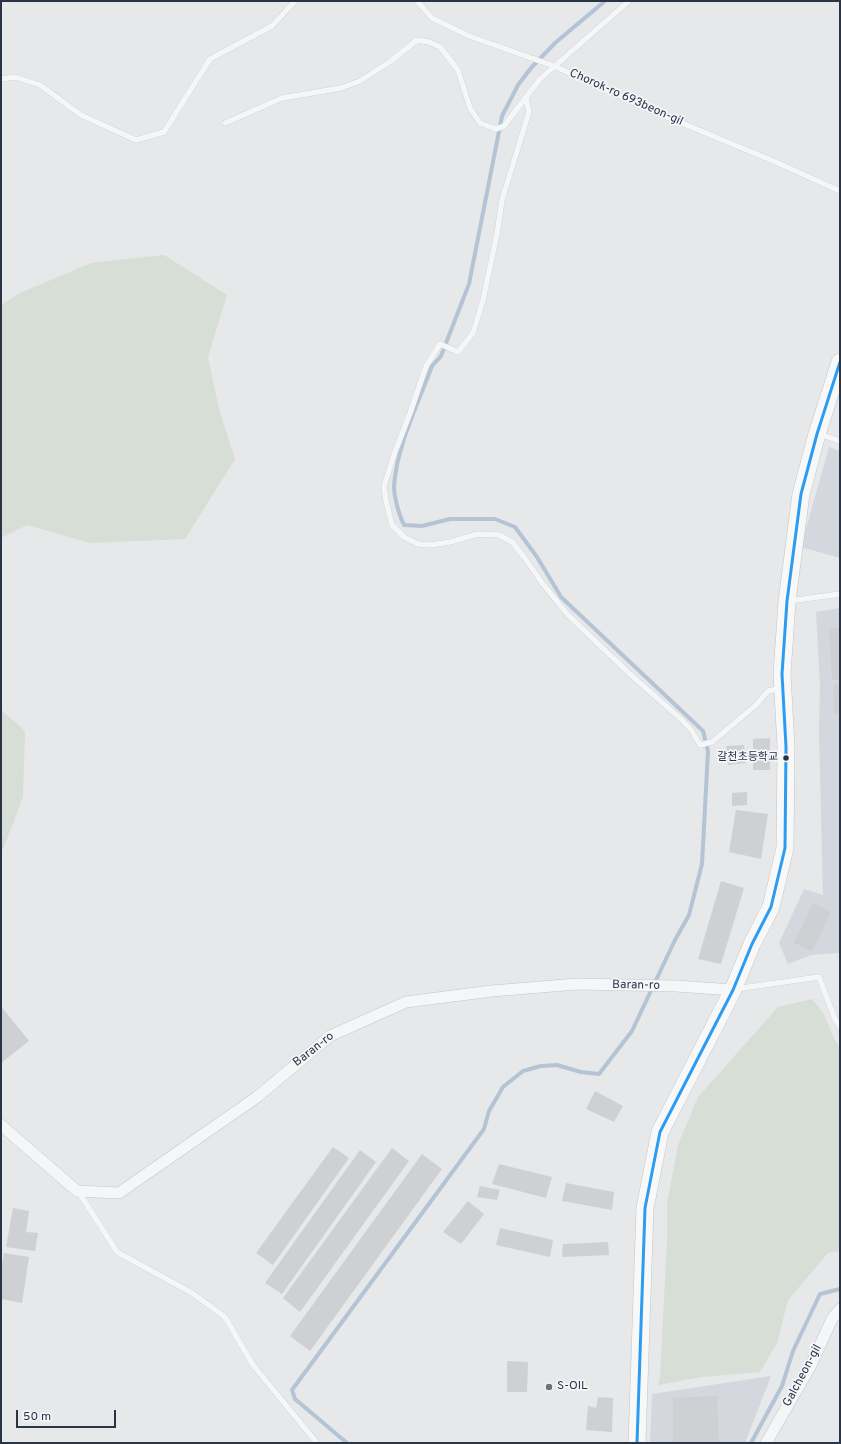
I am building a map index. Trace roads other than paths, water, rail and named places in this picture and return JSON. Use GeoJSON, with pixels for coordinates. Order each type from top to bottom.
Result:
{"type":"FeatureCollection","features":[{"type":"Feature","properties":{"kind":"main road"},"geometry":{"type":"LineString","coordinates":[[637,1443],[645,1208],[660,1132],[733,990],[752,944],[771,908],[785,848],[786,747],[782,674],[787,601],[801,494],[817,434],[840,362]]}},
{"type":"Feature","properties":{"kind":"street","name":"Baran-ro"},"geometry":{"type":"LineString","coordinates":[[77,1190],[119,1193],[257,1097],[330,1036],[406,1002],[492,991],[577,984],[676,986],[733,990]]}},
{"type":"Feature","properties":{"kind":"street"},"geometry":{"type":"LineString","coordinates":[[1,1124],[77,1190]]}},
{"type":"Feature","properties":{"kind":"street","name":"Galcheon-gil"},"geometry":{"type":"LineString","coordinates":[[766,1443],[810,1367],[832,1319],[840,1309]]}},
{"type":"Feature","properties":{"kind":"lane"},"geometry":{"type":"LineString","coordinates":[[1,79],[15,77],[40,85],[81,115],[136,140],[164,132],[210,59],[272,26],[295,1]]}},
{"type":"Feature","properties":{"kind":"lane","name":"Chorok-ro 693beon-gil"},"geometry":{"type":"LineString","coordinates":[[417,1],[432,18],[469,36],[554,66],[648,109],[840,191]]}},
{"type":"Feature","properties":{"kind":"lane"},"geometry":{"type":"LineString","coordinates":[[225,123],[282,98],[341,88],[360,81],[417,40],[429,42],[440,47],[458,70],[470,108],[480,123],[496,129],[504,126],[540,79],[629,1]]}},
{"type":"Feature","properties":{"kind":"lane"},"geometry":{"type":"LineString","coordinates":[[526,97],[530,112],[502,200],[497,234],[483,300],[473,333],[458,352],[440,344],[426,366],[384,486],[392,525],[404,537],[418,544],[431,545],[450,542],[478,534],[499,535],[512,542],[568,615],[631,675],[682,720],[692,731],[700,745],[712,742],[756,704],[768,691],[783,687]]}},
{"type":"Feature","properties":{"kind":"lane"},"geometry":{"type":"LineString","coordinates":[[817,434],[840,441]]}},
{"type":"Feature","properties":{"kind":"lane"},"geometry":{"type":"LineString","coordinates":[[787,601],[840,594]]}},
{"type":"Feature","properties":{"kind":"lane","name":"Baran-ro"},"geometry":{"type":"LineString","coordinates":[[733,990],[819,977],[835,1019],[840,1027]]}},
{"type":"Feature","properties":{"kind":"lane"},"geometry":{"type":"LineString","coordinates":[[77,1190],[117,1252],[192,1292],[225,1317],[253,1365],[317,1443]]}},
{"type":"Feature","properties":{"kind":"waterway"},"geometry":{"type":"LineString","coordinates":[[347,1443],[295,1399],[292,1390],[484,1129],[489,1111],[503,1087],[523,1071],[541,1066],[557,1065],[581,1072],[599,1074],[632,1031],[675,940],[689,915],[702,864],[708,751],[703,731],[561,597],[537,557],[515,527],[495,519],[450,519],[422,526],[404,525],[397,506],[394,490],[399,455],[409,425],[432,366],[441,356],[469,284],[502,116],[518,85],[531,68],[555,43],[605,1]]}},
{"type":"Feature","properties":{"kind":"waterway"},"geometry":{"type":"LineString","coordinates":[[751,1443],[782,1386],[793,1351],[820,1294],[840,1289]]}},
{"type":"Feature","properties":{"kind":"place","name":"갈천초등학교"},"geometry":{"type":"Point","coordinates":[786,758]}},
{"type":"Feature","properties":{"kind":"place","name":"S-OIL"},"geometry":{"type":"Point","coordinates":[549,1387]}}]}
